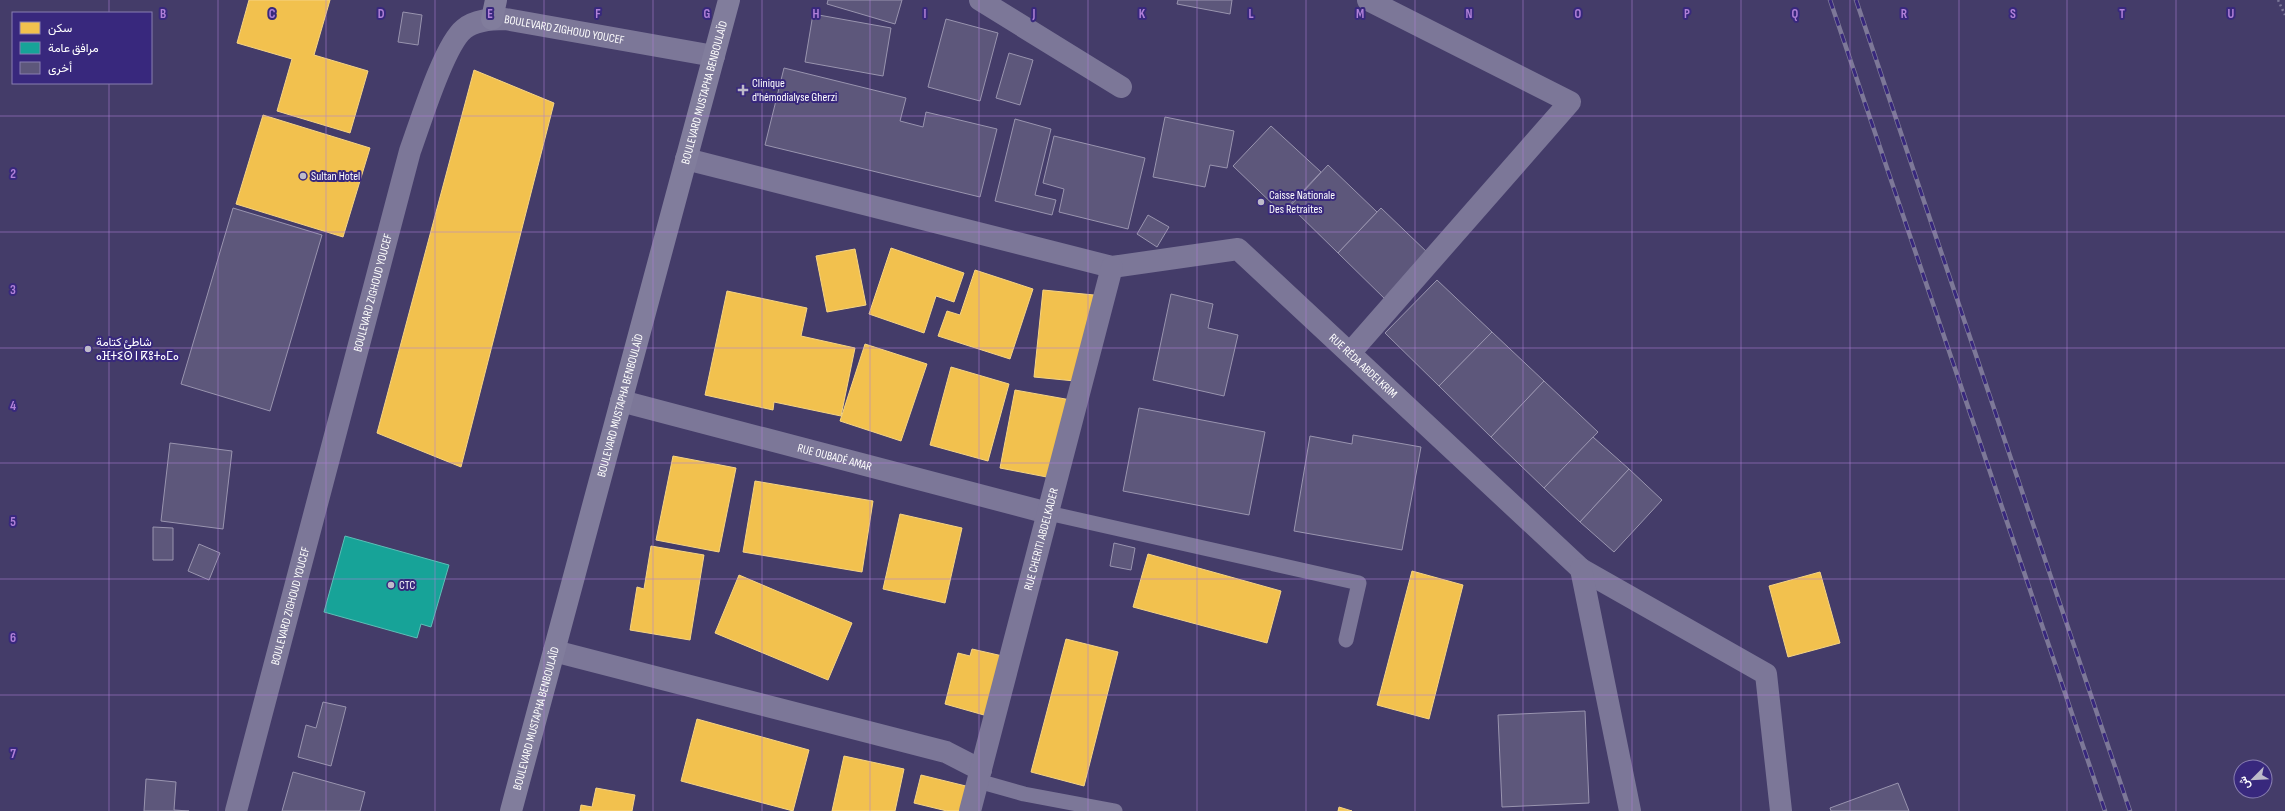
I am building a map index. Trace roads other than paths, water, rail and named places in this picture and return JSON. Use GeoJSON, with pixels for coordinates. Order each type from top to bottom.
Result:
{"type":"FeatureCollection","features":[{"type":"Feature","properties":{"kind":"main road","name":"BOULEVARD MUSTAPHA BENBOULAÏD"},"geometry":{"type":"LineString","coordinates":[[510,811],[729,0]]}},
{"type":"Feature","properties":{"kind":"street"},"geometry":{"type":"LineString","coordinates":[[980,0],[1121,88]]}},
{"type":"Feature","properties":{"kind":"street"},"geometry":{"type":"LineString","coordinates":[[1350,353],[1570,102],[1368,0]]}},
{"type":"Feature","properties":{"kind":"street","name":"BOULEVARD ZIGHOUD YOUCEF"},"geometry":{"type":"LineString","coordinates":[[236,811],[410,151],[438,75],[457,36],[470,25],[494,9],[505,19],[714,56]]}},
{"type":"Feature","properties":{"kind":"street"},"geometry":{"type":"LineString","coordinates":[[686,159],[1112,267]]}},
{"type":"Feature","properties":{"kind":"street","name":"RUE RÉDA ABDELKRIM"},"geometry":{"type":"LineString","coordinates":[[1112,267],[1238,250],[1581,569],[1766,674],[1781,811]]}},
{"type":"Feature","properties":{"kind":"street","name":"RUE CHERITI ABDELKADER"},"geometry":{"type":"LineString","coordinates":[[970,811],[1112,267]]}},
{"type":"Feature","properties":{"kind":"street","name":"RUE OUBADÉ AMAR"},"geometry":{"type":"LineString","coordinates":[[621,401],[1048,513]]}},
{"type":"Feature","properties":{"kind":"street"},"geometry":{"type":"LineString","coordinates":[[1581,569],[1630,811]]}},
{"type":"Feature","properties":{"kind":"street"},"geometry":{"type":"LineString","coordinates":[[554,651],[946,752],[979,775]]}},
{"type":"Feature","properties":{"kind":"lane"},"geometry":{"type":"LineString","coordinates":[[1048,513],[1359,583],[1346,640]]}},
{"type":"Feature","properties":{"kind":"lane"},"geometry":{"type":"LineString","coordinates":[[979,775],[1024,794],[1115,811]]}},
{"type":"Feature","properties":{"kind":"railway"},"geometry":{"type":"LineString","coordinates":[[1830,0],[2105,811]]}},
{"type":"Feature","properties":{"kind":"railway"},"geometry":{"type":"LineString","coordinates":[[1856,0],[2130,811]]}},
{"type":"Feature","properties":{"kind":"place","name":"Clinique d'hémodialyse Gherzi"},"geometry":{"type":"Point","coordinates":[743,90]}},
{"type":"Feature","properties":{"kind":"place","name":"Sultan Hotel"},"geometry":{"type":"Point","coordinates":[303,176]}},
{"type":"Feature","properties":{"kind":"place","name":"Caisse Nationale Des Retraites"},"geometry":{"type":"Point","coordinates":[1261,202]}},
{"type":"Feature","properties":{"kind":"place","name":"شاطئ كتامة ⴰⴼⵜⵉⵙ ⵏ ⴽⵓⵜⴰⵎⴰ"},"geometry":{"type":"Point","coordinates":[88,349]}},
{"type":"Feature","properties":{"kind":"place","name":"CTC"},"geometry":{"type":"Point","coordinates":[391,585]}}]}
